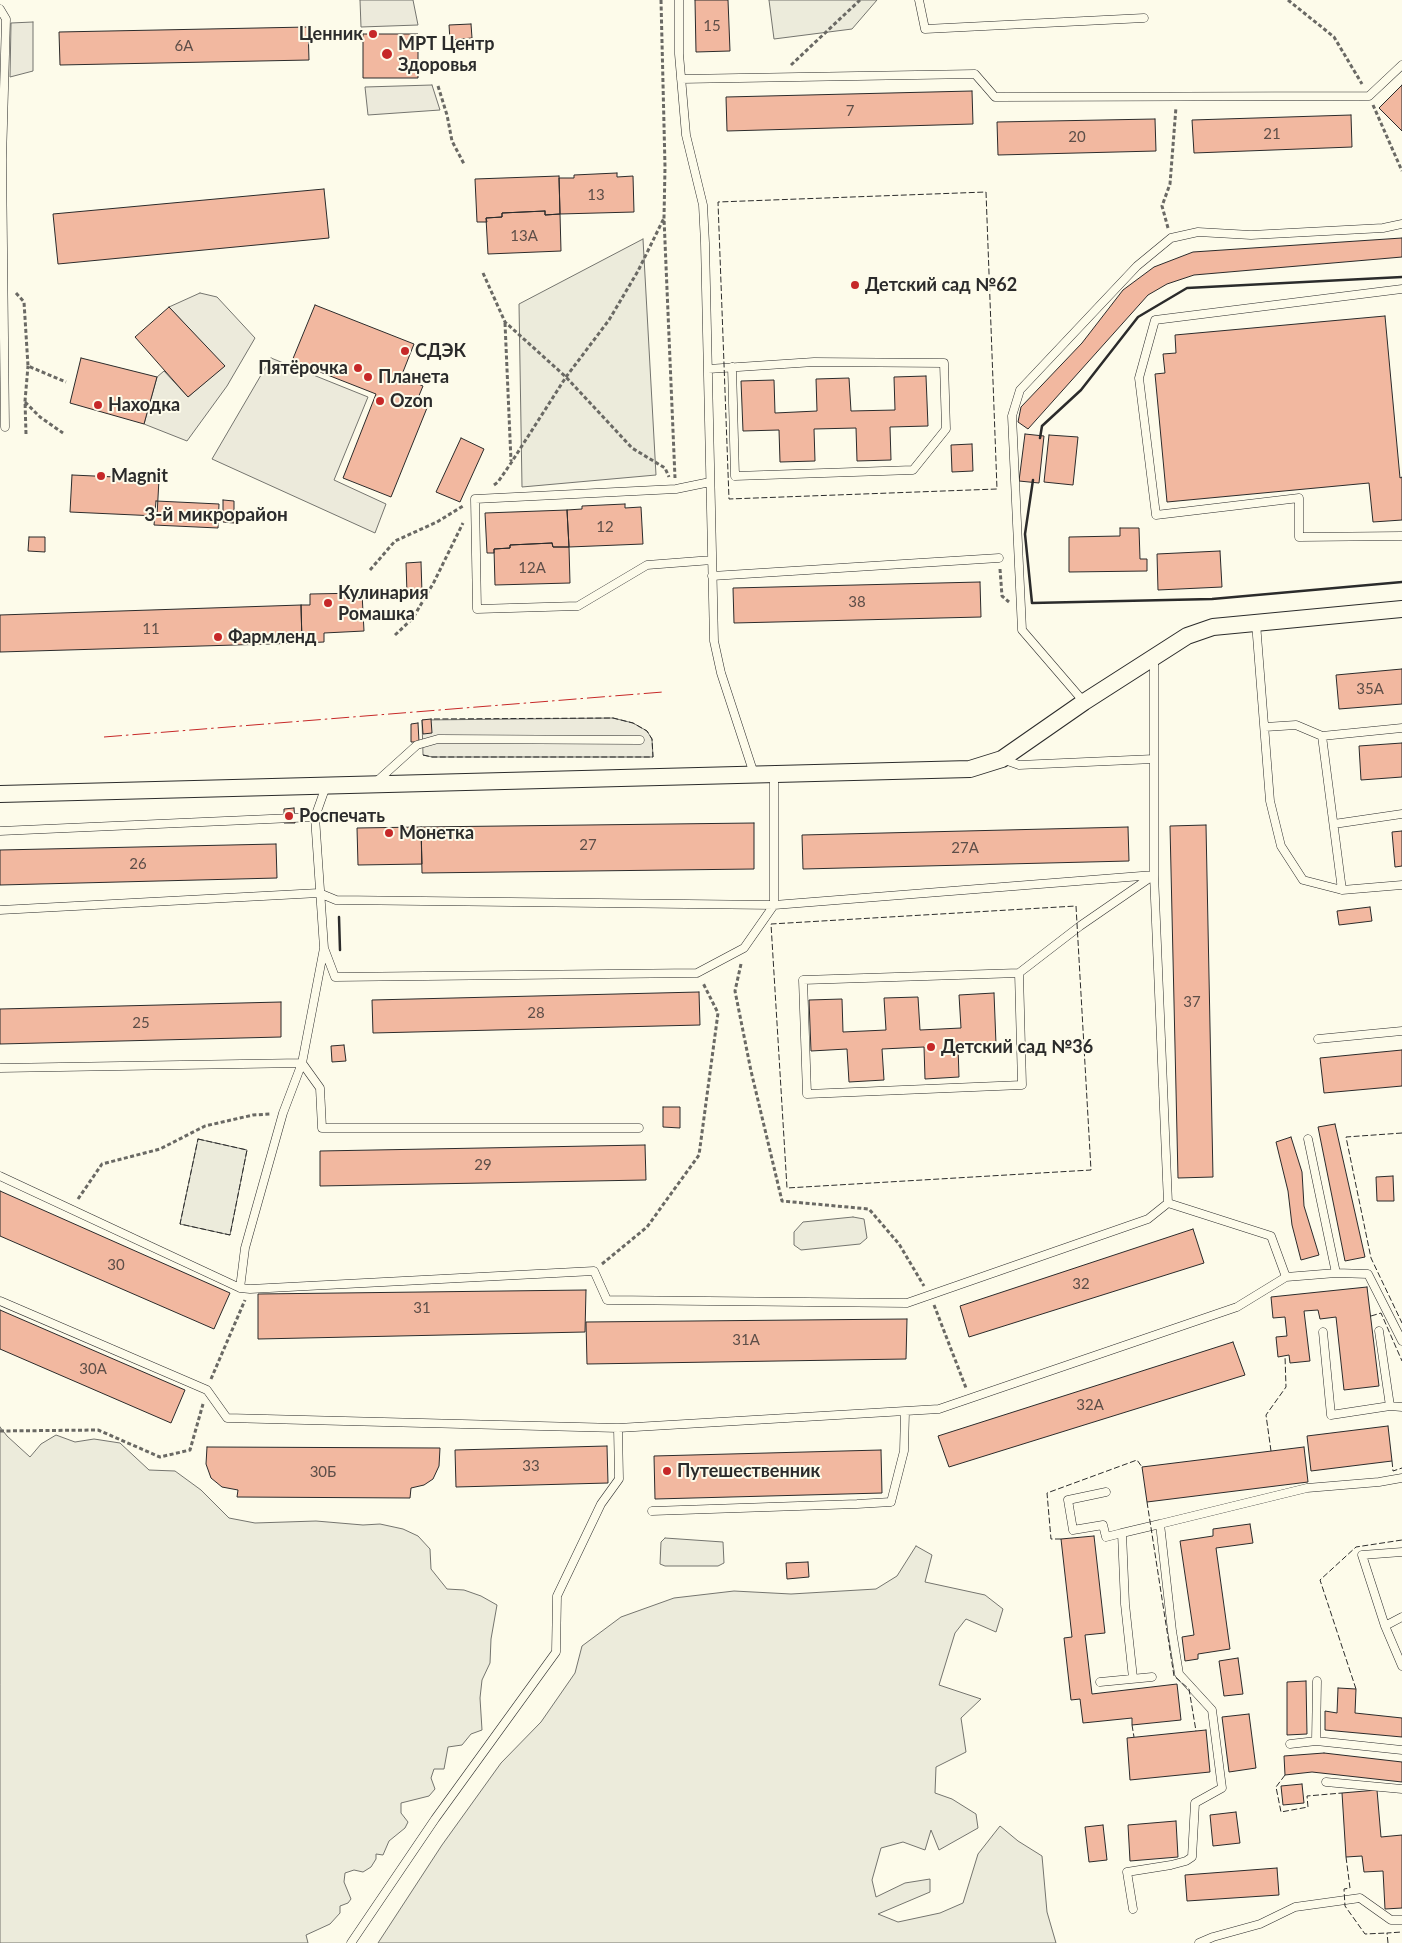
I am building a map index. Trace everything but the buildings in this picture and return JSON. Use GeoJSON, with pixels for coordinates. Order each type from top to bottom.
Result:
{"type":"FeatureCollection","features":[{"type":"Feature","properties":{"kind":"street"},"geometry":{"type":"LineString","coordinates":[[0,794],[970,769],[1002,758],[1084,702],[1187,636],[1214,627],[1402,609]]}},
{"type":"Feature","properties":{"kind":"lane"},"geometry":{"type":"LineString","coordinates":[[679,0],[679,54],[686,136],[703,205],[714,641],[721,673],[754,774]]}},
{"type":"Feature","properties":{"kind":"lane"},"geometry":{"type":"LineString","coordinates":[[919,0],[925,28],[1144,18]]}},
{"type":"Feature","properties":{"kind":"lane"},"geometry":{"type":"LineString","coordinates":[[0,9],[6,19],[2,159],[5,427]]}},
{"type":"Feature","properties":{"kind":"lane"},"geometry":{"type":"LineString","coordinates":[[682,79],[975,74],[995,97],[1369,96],[1402,65]]}},
{"type":"Feature","properties":{"kind":"lane"},"geometry":{"type":"LineString","coordinates":[[1084,702],[1022,630],[1012,416],[1020,390],[1137,266],[1171,238],[1198,232],[1251,235],[1383,228],[1402,224]]}},
{"type":"Feature","properties":{"kind":"lane"},"geometry":{"type":"LineString","coordinates":[[1402,289],[1155,320],[1139,378],[1156,515],[1299,498],[1299,537],[1402,536]]}},
{"type":"Feature","properties":{"kind":"lane"},"geometry":{"type":"LineString","coordinates":[[708,368],[814,362],[944,363],[946,429],[913,470],[735,476],[732,367]]}},
{"type":"Feature","properties":{"kind":"lane"},"geometry":{"type":"LineString","coordinates":[[710,482],[676,489],[474,499],[477,609],[578,606],[648,565],[712,560]]}},
{"type":"Feature","properties":{"kind":"lane"},"geometry":{"type":"LineString","coordinates":[[712,576],[999,558]]}},
{"type":"Feature","properties":{"kind":"lane"},"geometry":{"type":"LineString","coordinates":[[1256,623],[1270,801],[1281,846],[1303,880],[1342,890],[1402,885]]}},
{"type":"Feature","properties":{"kind":"lane"},"geometry":{"type":"LineString","coordinates":[[1154,658],[1154,875],[1168,1203]]}},
{"type":"Feature","properties":{"kind":"lane"},"geometry":{"type":"LineString","coordinates":[[1265,728],[1296,725],[1322,736],[1402,728]]}},
{"type":"Feature","properties":{"kind":"lane"},"geometry":{"type":"LineString","coordinates":[[1322,736],[1342,890]]}},
{"type":"Feature","properties":{"kind":"lane"},"geometry":{"type":"LineString","coordinates":[[373,784],[417,745],[438,739],[640,740]]}},
{"type":"Feature","properties":{"kind":"lane"},"geometry":{"type":"LineString","coordinates":[[1002,758],[1019,765],[1154,759]]}},
{"type":"Feature","properties":{"kind":"lane"},"geometry":{"type":"LineString","coordinates":[[326,785],[315,817],[324,948],[335,978],[697,973],[744,948],[774,906],[774,774]]}},
{"type":"Feature","properties":{"kind":"lane"},"geometry":{"type":"LineString","coordinates":[[1334,824],[1402,814]]}},
{"type":"Feature","properties":{"kind":"lane"},"geometry":{"type":"LineString","coordinates":[[0,831],[315,817]]}},
{"type":"Feature","properties":{"kind":"lane"},"geometry":{"type":"LineString","coordinates":[[0,910],[319,893],[336,900],[774,906],[1154,875]]}},
{"type":"Feature","properties":{"kind":"lane"},"geometry":{"type":"LineString","coordinates":[[1019,973],[1022,1085],[807,1094],[803,980],[1019,973],[1080,926],[1154,875]]}},
{"type":"Feature","properties":{"kind":"lane"},"geometry":{"type":"LineString","coordinates":[[240,1288],[245,1248],[283,1113],[302,1063],[324,948]]}},
{"type":"Feature","properties":{"kind":"lane"},"geometry":{"type":"LineString","coordinates":[[1318,1039],[1402,1031]]}},
{"type":"Feature","properties":{"kind":"lane"},"geometry":{"type":"LineString","coordinates":[[0,1068],[302,1063]]}},
{"type":"Feature","properties":{"kind":"lane"},"geometry":{"type":"LineString","coordinates":[[302,1063],[320,1088],[322,1128],[639,1128]]}},
{"type":"Feature","properties":{"kind":"lane"},"geometry":{"type":"LineString","coordinates":[[1308,1139],[1336,1273]]}},
{"type":"Feature","properties":{"kind":"lane"},"geometry":{"type":"LineString","coordinates":[[0,1176],[240,1288],[594,1271],[607,1300],[907,1304],[1148,1219],[1168,1203]]}},
{"type":"Feature","properties":{"kind":"lane"},"geometry":{"type":"LineString","coordinates":[[1168,1203],[1271,1236],[1286,1277]]}},
{"type":"Feature","properties":{"kind":"lane"},"geometry":{"type":"LineString","coordinates":[[0,1301],[206,1390],[227,1418],[618,1428],[939,1409],[1237,1307],[1286,1277],[1336,1273],[1368,1274],[1402,1341]]}},
{"type":"Feature","properties":{"kind":"lane"},"geometry":{"type":"LineString","coordinates":[[1379,1331],[1390,1406]]}},
{"type":"Feature","properties":{"kind":"lane"},"geometry":{"type":"LineString","coordinates":[[1323,1332],[1330,1415],[1390,1406],[1402,1407]]}},
{"type":"Feature","properties":{"kind":"lane"},"geometry":{"type":"LineString","coordinates":[[652,1511],[892,1502],[904,1451],[906,1412]]}},
{"type":"Feature","properties":{"kind":"lane"},"geometry":{"type":"LineString","coordinates":[[351,1943],[435,1819],[556,1652],[557,1596],[600,1504],[619,1479],[618,1428]]}},
{"type":"Feature","properties":{"kind":"lane"},"geometry":{"type":"LineString","coordinates":[[1106,1492],[1068,1500],[1073,1530],[1103,1525],[1106,1537],[1307,1488],[1379,1482],[1402,1478]]}},
{"type":"Feature","properties":{"kind":"lane"},"geometry":{"type":"LineString","coordinates":[[1133,1909],[1127,1872],[1171,1866],[1186,1862],[1192,1857],[1195,1803],[1222,1788],[1212,1710],[1179,1674],[1172,1631],[1160,1524]]}},
{"type":"Feature","properties":{"kind":"lane"},"geometry":{"type":"LineString","coordinates":[[1122,1533],[1125,1604],[1133,1678]]}},
{"type":"Feature","properties":{"kind":"lane"},"geometry":{"type":"LineString","coordinates":[[1402,1552],[1362,1555],[1385,1626],[1402,1666]]}},
{"type":"Feature","properties":{"kind":"lane"},"geometry":{"type":"LineString","coordinates":[[1385,1626],[1402,1617]]}},
{"type":"Feature","properties":{"kind":"lane"},"geometry":{"type":"LineString","coordinates":[[1100,1682],[1152,1677]]}},
{"type":"Feature","properties":{"kind":"lane"},"geometry":{"type":"LineString","coordinates":[[1316,1741],[1317,1681]]}},
{"type":"Feature","properties":{"kind":"lane"},"geometry":{"type":"LineString","coordinates":[[1290,1744],[1316,1741],[1402,1750]]}},
{"type":"Feature","properties":{"kind":"lane"},"geometry":{"type":"LineString","coordinates":[[1326,1782],[1402,1789]]}},
{"type":"Feature","properties":{"kind":"lane"},"geometry":{"type":"LineString","coordinates":[[1200,1943],[1213,1937],[1260,1924],[1295,1907],[1360,1898],[1391,1920],[1402,1920]]}},
{"type":"Feature","properties":{"kind":"path"},"geometry":{"type":"LineString","coordinates":[[661,0],[665,167],[664,218],[676,489]]}},
{"type":"Feature","properties":{"kind":"path"},"geometry":{"type":"LineString","coordinates":[[777,78],[860,0]]}},
{"type":"Feature","properties":{"kind":"path"},"geometry":{"type":"LineString","coordinates":[[1288,0],[1334,37],[1369,96],[1402,171]]}},
{"type":"Feature","properties":{"kind":"path"},"geometry":{"type":"LineString","coordinates":[[438,86],[447,115],[452,141],[464,164]]}},
{"type":"Feature","properties":{"kind":"path"},"geometry":{"type":"LineString","coordinates":[[1171,238],[1162,206],[1170,184],[1177,97]]}},
{"type":"Feature","properties":{"kind":"path"},"geometry":{"type":"LineString","coordinates":[[370,570],[395,541],[436,522],[498,482],[566,376],[609,320],[638,270],[664,218]]}},
{"type":"Feature","properties":{"kind":"path"},"geometry":{"type":"LineString","coordinates":[[483,273],[505,322],[511,463]]}},
{"type":"Feature","properties":{"kind":"path"},"geometry":{"type":"LineString","coordinates":[[3,289],[15,292],[24,302],[28,366],[25,401],[26,434]]}},
{"type":"Feature","properties":{"kind":"path"},"geometry":{"type":"LineString","coordinates":[[505,322],[566,376],[632,448],[665,468],[676,489]]}},
{"type":"Feature","properties":{"kind":"path"},"geometry":{"type":"LineString","coordinates":[[28,366],[66,382]]}},
{"type":"Feature","properties":{"kind":"path"},"geometry":{"type":"LineString","coordinates":[[25,401],[40,417],[63,433]]}},
{"type":"Feature","properties":{"kind":"path"},"geometry":{"type":"LineString","coordinates":[[395,635],[413,618],[434,582],[474,499]]}},
{"type":"Feature","properties":{"kind":"path"},"geometry":{"type":"LineString","coordinates":[[999,558],[1002,596],[1022,615]]}},
{"type":"Feature","properties":{"kind":"path"},"geometry":{"type":"LineString","coordinates":[[744,948],[735,991],[751,1071],[782,1201],[869,1208],[899,1244],[930,1295],[970,1398]]}},
{"type":"Feature","properties":{"kind":"path"},"geometry":{"type":"LineString","coordinates":[[594,1271],[647,1226],[700,1154],[718,1013],[697,973]]}},
{"type":"Feature","properties":{"kind":"path"},"geometry":{"type":"LineString","coordinates":[[71,1209],[102,1164],[160,1148],[205,1126],[253,1115],[283,1113]]}},
{"type":"Feature","properties":{"kind":"path"},"geometry":{"type":"LineString","coordinates":[[214,1374],[250,1289]]}},
{"type":"Feature","properties":{"kind":"path"},"geometry":{"type":"LineString","coordinates":[[0,1430],[98,1430],[160,1457],[190,1450],[206,1390]]}},
{"type":"Feature","properties":{"kind":"shaded area"},"geometry":{"type":"Polygon","coordinates":[[[360,0],[413,0],[418,25],[361,27],[360,0]]]}},
{"type":"Feature","properties":{"kind":"shaded area"},"geometry":{"type":"Polygon","coordinates":[[[769,0],[877,0],[852,29],[774,39],[769,0]]]}},
{"type":"Feature","properties":{"kind":"shaded area"},"geometry":{"type":"Polygon","coordinates":[[[33,22],[33,71],[10,77],[11,23],[33,22]]]}},
{"type":"Feature","properties":{"kind":"shaded area"},"geometry":{"type":"Polygon","coordinates":[[[432,85],[440,110],[368,115],[365,87],[432,85]]]}},
{"type":"Feature","properties":{"kind":"shaded area"},"geometry":{"type":"Polygon","coordinates":[[[643,239],[656,475],[522,487],[519,304],[643,239]]]}},
{"type":"Feature","properties":{"kind":"shaded area"},"geometry":{"type":"Polygon","coordinates":[[[200,293],[217,297],[255,338],[227,386],[187,441],[144,424],[157,377],[164,371],[188,397],[224,366],[169,307],[200,293]]]}},
{"type":"Feature","properties":{"kind":"shaded area"},"geometry":{"type":"Polygon","coordinates":[[[271,358],[368,397],[334,480],[386,504],[375,533],[212,459],[271,358]]]}},
{"type":"Feature","properties":{"kind":"shaded area"},"geometry":{"type":"Polygon","coordinates":[[[613,718],[633,723],[647,731],[652,739],[653,757],[432,757],[423,755],[422,720],[613,718]]]}},
{"type":"Feature","properties":{"kind":"shaded area"},"geometry":{"type":"Polygon","coordinates":[[[198,1139],[247,1150],[230,1235],[180,1224],[198,1139]]]}},
{"type":"Feature","properties":{"kind":"shaded area"},"geometry":{"type":"Polygon","coordinates":[[[853,1217],[864,1219],[867,1238],[860,1244],[801,1250],[794,1245],[794,1232],[803,1222],[853,1217]]]}},
{"type":"Feature","properties":{"kind":"shaded area"},"geometry":{"type":"Polygon","coordinates":[[[0,1427],[30,1457],[41,1444],[56,1435],[75,1442],[94,1439],[120,1443],[149,1470],[175,1471],[201,1490],[229,1518],[255,1523],[316,1521],[363,1525],[380,1524],[403,1529],[418,1536],[430,1549],[431,1569],[447,1589],[464,1590],[481,1596],[497,1605],[491,1639],[490,1663],[482,1680],[480,1698],[482,1730],[471,1734],[462,1745],[448,1747],[444,1769],[434,1769],[431,1778],[435,1789],[429,1796],[401,1803],[401,1813],[408,1822],[405,1828],[389,1841],[383,1855],[376,1854],[376,1859],[371,1867],[363,1872],[354,1870],[345,1873],[344,1882],[351,1899],[348,1903],[340,1906],[340,1913],[330,1924],[306,1935],[308,1943],[0,1943],[0,1427]]]}},
{"type":"Feature","properties":{"kind":"shaded area"},"geometry":{"type":"Polygon","coordinates":[[[665,1538],[723,1542],[724,1563],[718,1566],[665,1566],[660,1564],[661,1542],[665,1538]]]}},
{"type":"Feature","properties":{"kind":"shaded area"},"geometry":{"type":"Polygon","coordinates":[[[916,1546],[932,1555],[925,1582],[985,1595],[1003,1609],[996,1632],[966,1619],[955,1633],[939,1685],[981,1699],[961,1718],[966,1752],[936,1767],[935,1793],[952,1799],[976,1814],[978,1828],[939,1850],[931,1830],[925,1850],[903,1842],[881,1848],[872,1880],[876,1897],[905,1883],[930,1879],[930,1892],[878,1914],[898,1922],[940,1913],[963,1903],[978,1854],[1000,1826],[1018,1841],[1042,1856],[1047,1912],[1056,1943],[378,1943],[442,1845],[501,1763],[541,1722],[575,1673],[582,1646],[621,1617],[674,1598],[734,1591],[791,1594],[876,1589],[897,1576],[916,1546]]]}},
{"type":"Feature","properties":{"kind":"fence"},"geometry":{"type":"LineString","coordinates":[[986,192],[997,489],[729,499],[718,202],[986,192]]}},
{"type":"Feature","properties":{"kind":"fence"},"geometry":{"type":"LineString","coordinates":[[423,755],[432,757],[653,757],[652,739],[647,731],[633,723],[613,718],[431,719]]}},
{"type":"Feature","properties":{"kind":"fence"},"geometry":{"type":"LineString","coordinates":[[1076,906],[1091,1170],[787,1188],[771,924],[1076,906]]}},
{"type":"Feature","properties":{"kind":"fence"},"geometry":{"type":"LineString","coordinates":[[1402,1133],[1346,1137],[1371,1258],[1402,1323]]}},
{"type":"Feature","properties":{"kind":"fence"},"geometry":{"type":"LineString","coordinates":[[198,1139],[247,1150],[230,1235],[180,1224],[198,1139]]}},
{"type":"Feature","properties":{"kind":"fence"},"geometry":{"type":"LineString","coordinates":[[1371,1316],[1381,1313],[1402,1361]]}},
{"type":"Feature","properties":{"kind":"fence"},"geometry":{"type":"LineString","coordinates":[[1271,1451],[1266,1415],[1286,1387],[1285,1356]]}},
{"type":"Feature","properties":{"kind":"fence"},"geometry":{"type":"LineString","coordinates":[[1061,1539],[1051,1539],[1047,1493],[1137,1460],[1142,1467]]}},
{"type":"Feature","properties":{"kind":"fence"},"geometry":{"type":"LineString","coordinates":[[1392,1461],[1393,1471],[1402,1468]]}},
{"type":"Feature","properties":{"kind":"fence"},"geometry":{"type":"LineString","coordinates":[[1147,1502],[1174,1676],[1189,1689],[1196,1731]]}},
{"type":"Feature","properties":{"kind":"fence"},"geometry":{"type":"LineString","coordinates":[[1356,1689],[1320,1580],[1356,1547],[1402,1540]]}},
{"type":"Feature","properties":{"kind":"fence"},"geometry":{"type":"LineString","coordinates":[[1132,1725],[1134,1737]]}},
{"type":"Feature","properties":{"kind":"fence"},"geometry":{"type":"LineString","coordinates":[[1285,1775],[1276,1787],[1281,1812],[1308,1807],[1307,1796],[1342,1793]]}},
{"type":"Feature","properties":{"kind":"fence"},"geometry":{"type":"LineString","coordinates":[[1346,1857],[1350,1888],[1344,1889],[1345,1906],[1365,1934],[1387,1933]]}},
{"type":"Feature","properties":{"kind":"fence"},"geometry":{"type":"LineString","coordinates":[[1388,1943],[1387,1933],[1402,1932]]}},
{"type":"Feature","properties":{"kind":"wall"},"geometry":{"type":"LineString","coordinates":[[1040,438],[1042,426],[1081,390],[1138,317],[1187,288],[1402,277]]}},
{"type":"Feature","properties":{"kind":"wall"},"geometry":{"type":"LineString","coordinates":[[1033,480],[1025,534],[1032,603],[1212,599],[1402,582]]}},
{"type":"Feature","properties":{"kind":"wall"},"geometry":{"type":"LineString","coordinates":[[339,917],[340,950]]}},
{"type":"Feature","properties":{"kind":"power"},"geometry":{"type":"LineString","coordinates":[[104,737],[663,692]]}},
{"type":"Feature","properties":{"kind":"place","name":"Ценник"},"geometry":{"type":"Point","coordinates":[373,34]}},
{"type":"Feature","properties":{"kind":"place","name":"МРТ Центр Здоровья"},"geometry":{"type":"Point","coordinates":[387,54]}},
{"type":"Feature","properties":{"kind":"place","name":"Детский сад №62"},"geometry":{"type":"Point","coordinates":[855,285]}},
{"type":"Feature","properties":{"kind":"place","name":"СДЭК"},"geometry":{"type":"Point","coordinates":[405,351]}},
{"type":"Feature","properties":{"kind":"place","name":"Пятёрочка"},"geometry":{"type":"Point","coordinates":[358,368]}},
{"type":"Feature","properties":{"kind":"place","name":"Планета"},"geometry":{"type":"Point","coordinates":[368,377]}},
{"type":"Feature","properties":{"kind":"place","name":"Ozon"},"geometry":{"type":"Point","coordinates":[380,401]}},
{"type":"Feature","properties":{"kind":"place","name":"Находка"},"geometry":{"type":"Point","coordinates":[98,405]}},
{"type":"Feature","properties":{"kind":"place","name":"Magnit"},"geometry":{"type":"Point","coordinates":[101,476]}},
{"type":"Feature","properties":{"kind":"place","name":"Кулинария Ромашка"},"geometry":{"type":"Point","coordinates":[328,603]}},
{"type":"Feature","properties":{"kind":"place","name":"Фармленд"},"geometry":{"type":"Point","coordinates":[218,637]}},
{"type":"Feature","properties":{"kind":"place","name":"Роспечать"},"geometry":{"type":"Point","coordinates":[289,816]}},
{"type":"Feature","properties":{"kind":"place","name":"Монетка"},"geometry":{"type":"Point","coordinates":[389,833]}},
{"type":"Feature","properties":{"kind":"place","name":"Детский сад №36"},"geometry":{"type":"Point","coordinates":[931,1047]}},
{"type":"Feature","properties":{"kind":"place","name":"Путешественник"},"geometry":{"type":"Point","coordinates":[667,1471]}},
{"type":"Feature","properties":{"kind":"district","name":"3-й микрорайон"},"geometry":{"type":"Point","coordinates":[216,515]}}]}
